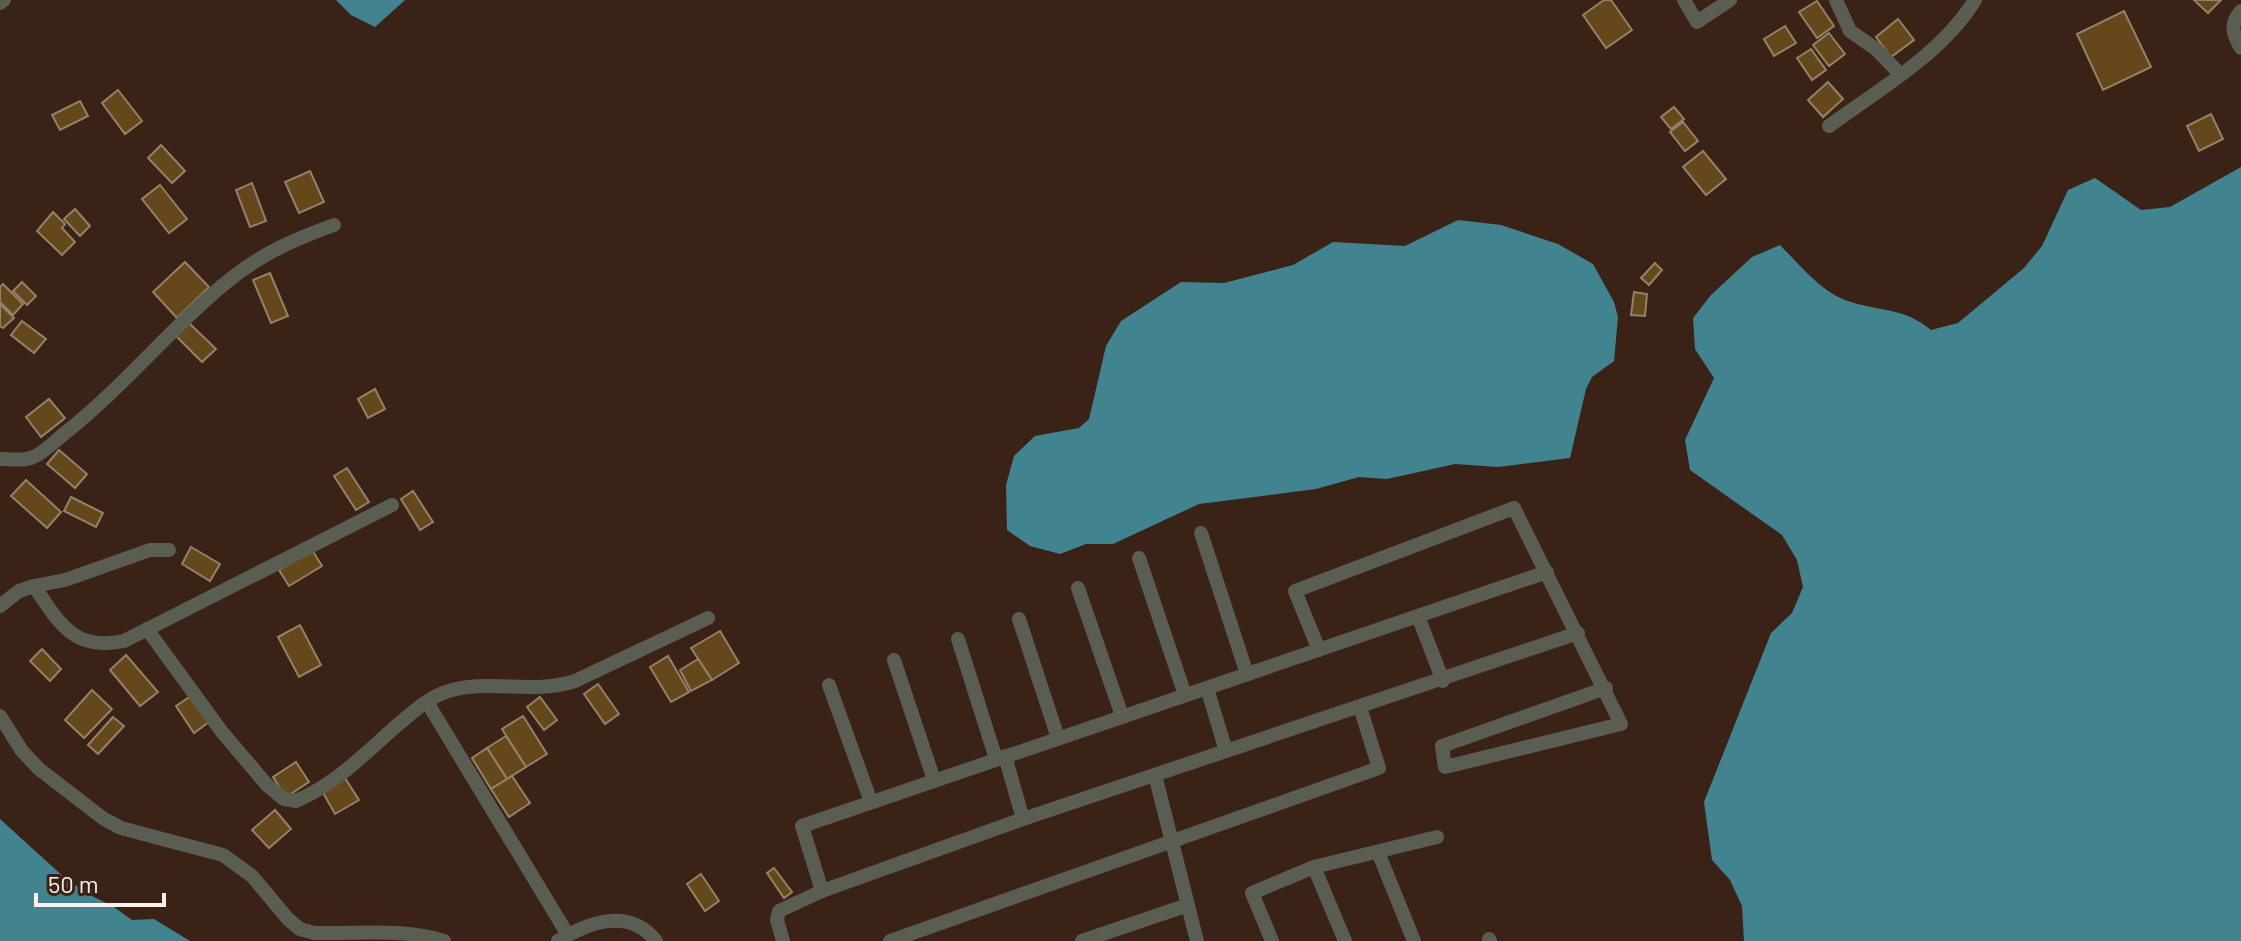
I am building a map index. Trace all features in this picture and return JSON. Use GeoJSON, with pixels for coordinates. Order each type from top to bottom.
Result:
{"type":"FeatureCollection","features":[{"type":"Feature","properties":{"kind":"street"},"geometry":{"type":"LineString","coordinates":[[1684,0],[1697,22],[1730,0]]}},
{"type":"Feature","properties":{"kind":"street"},"geometry":{"type":"LineString","coordinates":[[1836,0],[1850,31],[1876,49],[1900,74]]}},
{"type":"Feature","properties":{"kind":"street"},"geometry":{"type":"LineString","coordinates":[[1829,126],[1951,32],[1975,0]]}},
{"type":"Feature","properties":{"kind":"street"},"geometry":{"type":"LineString","coordinates":[[2241,11],[2233,23],[2233,29],[2241,48]]}},
{"type":"Feature","properties":{"kind":"street"},"geometry":{"type":"LineString","coordinates":[[0,459],[32,458],[44,450],[85,417],[207,299],[234,277],[267,252],[334,225]]}},
{"type":"Feature","properties":{"kind":"street"},"geometry":{"type":"LineString","coordinates":[[34,586],[66,631],[88,643],[115,643],[392,505]]}},
{"type":"Feature","properties":{"kind":"street"},"geometry":{"type":"LineString","coordinates":[[1319,650],[1295,591],[1514,508],[1606,688],[1621,724],[1445,767],[1442,746],[1606,688]]}},
{"type":"Feature","properties":{"kind":"street"},"geometry":{"type":"LineString","coordinates":[[1201,533],[1247,674]]}},
{"type":"Feature","properties":{"kind":"street"},"geometry":{"type":"LineString","coordinates":[[0,606],[19,591],[34,586],[65,580],[150,550],[169,550]]}},
{"type":"Feature","properties":{"kind":"street"},"geometry":{"type":"LineString","coordinates":[[1139,558],[1185,695]]}},
{"type":"Feature","properties":{"kind":"street"},"geometry":{"type":"LineString","coordinates":[[822,891],[802,826],[1547,572]]}},
{"type":"Feature","properties":{"kind":"street"},"geometry":{"type":"LineString","coordinates":[[1078,588],[1122,716]]}},
{"type":"Feature","properties":{"kind":"street"},"geometry":{"type":"LineString","coordinates":[[1418,616],[1443,681]]}},
{"type":"Feature","properties":{"kind":"street"},"geometry":{"type":"LineString","coordinates":[[147,629],[222,732],[267,785],[284,799],[296,801],[339,775],[443,692],[464,687],[555,688],[708,618]]}},
{"type":"Feature","properties":{"kind":"street"},"geometry":{"type":"LineString","coordinates":[[1019,619],[1058,738]]}},
{"type":"Feature","properties":{"kind":"street"},"geometry":{"type":"LineString","coordinates":[[783,941],[777,920],[779,911],[822,891],[1023,819],[1443,681],[1578,633]]}},
{"type":"Feature","properties":{"kind":"street"},"geometry":{"type":"LineString","coordinates":[[958,639],[1023,819]]}},
{"type":"Feature","properties":{"kind":"street"},"geometry":{"type":"LineString","coordinates":[[894,660],[934,780]]}},
{"type":"Feature","properties":{"kind":"street"},"geometry":{"type":"LineString","coordinates":[[829,685],[871,802]]}},
{"type":"Feature","properties":{"kind":"street"},"geometry":{"type":"LineString","coordinates":[[1207,688],[1226,751]]}},
{"type":"Feature","properties":{"kind":"street"},"geometry":{"type":"LineString","coordinates":[[427,702],[563,938],[605,921],[634,921],[656,941]]}},
{"type":"Feature","properties":{"kind":"street"},"geometry":{"type":"LineString","coordinates":[[890,941],[1379,768],[1360,707]]}},
{"type":"Feature","properties":{"kind":"street"},"geometry":{"type":"LineString","coordinates":[[0,716],[22,751],[39,769],[84,805],[121,828],[202,847],[236,862],[300,929],[314,933],[405,933],[444,941]]}},
{"type":"Feature","properties":{"kind":"street"},"geometry":{"type":"LineString","coordinates":[[1155,775],[1197,941]]}},
{"type":"Feature","properties":{"kind":"street"},"geometry":{"type":"LineString","coordinates":[[1272,941],[1252,893],[1314,867],[1437,837]]}},
{"type":"Feature","properties":{"kind":"street"},"geometry":{"type":"LineString","coordinates":[[1378,852],[1414,941]]}},
{"type":"Feature","properties":{"kind":"street"},"geometry":{"type":"LineString","coordinates":[[1314,867],[1345,941]]}},
{"type":"Feature","properties":{"kind":"street"},"geometry":{"type":"LineString","coordinates":[[1082,941],[1188,905]]}},
{"type":"Feature","properties":{"kind":"water"},"geometry":{"type":"Polygon","coordinates":[[[336,0],[405,0],[375,27],[351,15],[336,0]]]}},
{"type":"Feature","properties":{"kind":"water"},"geometry":{"type":"Polygon","coordinates":[[[2241,167],[2241,941],[1744,941],[1742,906],[1730,880],[1712,860],[1704,802],[1771,633],[1792,613],[1803,587],[1797,560],[1782,535],[1690,470],[1685,440],[1714,378],[1695,349],[1693,318],[1711,295],[1752,257],[1780,245],[1811,277],[1838,297],[1911,317],[1931,330],[1958,323],[2024,268],[2042,246],[2068,190],[2095,178],[2141,210],[2170,207],[2241,167]]]}},
{"type":"Feature","properties":{"kind":"water"},"geometry":{"type":"Polygon","coordinates":[[[1458,220],[1501,225],[1558,244],[1593,264],[1614,302],[1618,317],[1614,361],[1592,377],[1586,389],[1570,458],[1498,467],[1455,464],[1387,479],[1359,477],[1316,489],[1199,504],[1113,544],[1086,544],[1060,554],[1030,546],[1007,530],[1006,485],[1014,456],[1035,436],[1079,428],[1089,419],[1106,346],[1121,321],[1181,282],[1224,283],[1293,265],[1333,242],[1405,246],[1458,220]]]}},
{"type":"Feature","properties":{"kind":"water"},"geometry":{"type":"Polygon","coordinates":[[[0,819],[66,879],[90,895],[132,920],[154,919],[190,941],[0,941],[0,819]]]}},
{"type":"Feature","properties":{"kind":"building"},"geometry":{"type":"Polygon","coordinates":[[[1604,0],[1611,0],[1632,30],[1606,48],[1583,15],[1604,0]]]}},
{"type":"Feature","properties":{"kind":"building"},"geometry":{"type":"Polygon","coordinates":[[[2194,0],[2221,0],[2208,13],[2194,0]]]}},
{"type":"Feature","properties":{"kind":"building"},"geometry":{"type":"Polygon","coordinates":[[[1817,1],[1834,26],[1817,38],[1799,12],[1817,1]]]}},
{"type":"Feature","properties":{"kind":"building"},"geometry":{"type":"Polygon","coordinates":[[[2124,11],[2151,67],[2103,90],[2077,34],[2124,11]]]}},
{"type":"Feature","properties":{"kind":"building"},"geometry":{"type":"Polygon","coordinates":[[[1898,19],[1914,40],[1891,57],[1876,37],[1898,19]]]}},
{"type":"Feature","properties":{"kind":"building"},"geometry":{"type":"Polygon","coordinates":[[[1785,26],[1796,43],[1774,56],[1764,39],[1785,26]]]}},
{"type":"Feature","properties":{"kind":"building"},"geometry":{"type":"Polygon","coordinates":[[[1829,33],[1845,54],[1829,66],[1813,45],[1829,33]]]}},
{"type":"Feature","properties":{"kind":"building"},"geometry":{"type":"Polygon","coordinates":[[[1811,49],[1826,70],[1812,80],[1797,58],[1811,49]]]}},
{"type":"Feature","properties":{"kind":"building"},"geometry":{"type":"Polygon","coordinates":[[[1828,82],[1843,99],[1823,117],[1808,100],[1828,82]]]}},
{"type":"Feature","properties":{"kind":"building"},"geometry":{"type":"Polygon","coordinates":[[[118,90],[142,121],[125,134],[102,103],[118,90]]]}},
{"type":"Feature","properties":{"kind":"building"},"geometry":{"type":"Polygon","coordinates":[[[80,101],[88,116],[60,130],[52,115],[80,101]]]}},
{"type":"Feature","properties":{"kind":"building"},"geometry":{"type":"Polygon","coordinates":[[[1674,107],[1684,119],[1671,129],[1661,117],[1674,107]]]}},
{"type":"Feature","properties":{"kind":"building"},"geometry":{"type":"Polygon","coordinates":[[[2211,114],[2223,139],[2199,151],[2187,126],[2211,114]]]}},
{"type":"Feature","properties":{"kind":"building"},"geometry":{"type":"Polygon","coordinates":[[[1683,122],[1698,141],[1685,151],[1670,132],[1683,122]]]}},
{"type":"Feature","properties":{"kind":"building"},"geometry":{"type":"Polygon","coordinates":[[[161,145],[185,171],[172,183],[148,158],[161,145]]]}},
{"type":"Feature","properties":{"kind":"building"},"geometry":{"type":"Polygon","coordinates":[[[1703,151],[1726,179],[1706,195],[1683,167],[1703,151]]]}},
{"type":"Feature","properties":{"kind":"building"},"geometry":{"type":"Polygon","coordinates":[[[310,171],[324,202],[299,213],[285,182],[310,171]]]}},
{"type":"Feature","properties":{"kind":"building"},"geometry":{"type":"Polygon","coordinates":[[[252,183],[266,221],[250,227],[236,190],[252,183]]]}},
{"type":"Feature","properties":{"kind":"building"},"geometry":{"type":"Polygon","coordinates":[[[160,185],[187,219],[169,233],[142,199],[160,185]]]}},
{"type":"Feature","properties":{"kind":"building"},"geometry":{"type":"Polygon","coordinates":[[[75,209],[90,226],[80,236],[64,219],[75,209]]]}},
{"type":"Feature","properties":{"kind":"building"},"geometry":{"type":"Polygon","coordinates":[[[53,212],[65,224],[62,228],[75,242],[62,255],[37,231],[53,212]]]}},
{"type":"Feature","properties":{"kind":"building"},"geometry":{"type":"Polygon","coordinates":[[[185,262],[209,287],[177,318],[153,292],[185,262]]]}},
{"type":"Feature","properties":{"kind":"building"},"geometry":{"type":"Polygon","coordinates":[[[1655,263],[1662,270],[1649,285],[1641,278],[1655,263]]]}},
{"type":"Feature","properties":{"kind":"building"},"geometry":{"type":"Polygon","coordinates":[[[270,273],[288,316],[271,323],[253,280],[270,273]]]}},
{"type":"Feature","properties":{"kind":"building"},"geometry":{"type":"Polygon","coordinates":[[[22,282],[36,296],[27,305],[13,291],[22,282]]]}},
{"type":"Feature","properties":{"kind":"building"},"geometry":{"type":"Polygon","coordinates":[[[3,284],[23,304],[13,315],[0,302],[0,287],[3,284]]]}},
{"type":"Feature","properties":{"kind":"building"},"geometry":{"type":"Polygon","coordinates":[[[1634,292],[1647,294],[1645,316],[1631,315],[1634,292]]]}},
{"type":"Feature","properties":{"kind":"building"},"geometry":{"type":"Polygon","coordinates":[[[0,304],[14,318],[3,328],[0,326],[0,304]]]}},
{"type":"Feature","properties":{"kind":"building"},"geometry":{"type":"Polygon","coordinates":[[[22,321],[46,339],[34,353],[11,335],[22,321]]]}},
{"type":"Feature","properties":{"kind":"building"},"geometry":{"type":"Polygon","coordinates":[[[188,322],[216,349],[202,362],[175,335],[188,322]]]}},
{"type":"Feature","properties":{"kind":"building"},"geometry":{"type":"Polygon","coordinates":[[[375,389],[385,409],[368,418],[358,399],[375,389]]]}},
{"type":"Feature","properties":{"kind":"building"},"geometry":{"type":"Polygon","coordinates":[[[49,399],[65,418],[41,437],[26,417],[49,399]]]}},
{"type":"Feature","properties":{"kind":"building"},"geometry":{"type":"Polygon","coordinates":[[[59,450],[87,474],[75,488],[47,464],[59,450]]]}},
{"type":"Feature","properties":{"kind":"building"},"geometry":{"type":"Polygon","coordinates":[[[347,468],[369,502],[356,510],[334,476],[347,468]]]}},
{"type":"Feature","properties":{"kind":"building"},"geometry":{"type":"Polygon","coordinates":[[[26,480],[61,512],[47,528],[11,496],[26,480]]]}},
{"type":"Feature","properties":{"kind":"building"},"geometry":{"type":"Polygon","coordinates":[[[413,491],[433,522],[420,530],[401,499],[413,491]]]}},
{"type":"Feature","properties":{"kind":"building"},"geometry":{"type":"Polygon","coordinates":[[[71,497],[103,513],[96,527],[64,511],[71,497]]]}},
{"type":"Feature","properties":{"kind":"building"},"geometry":{"type":"Polygon","coordinates":[[[191,547],[220,564],[210,581],[182,564],[191,547]]]}},
{"type":"Feature","properties":{"kind":"building"},"geometry":{"type":"Polygon","coordinates":[[[312,550],[322,566],[289,586],[279,570],[312,550]]]}},
{"type":"Feature","properties":{"kind":"building"},"geometry":{"type":"Polygon","coordinates":[[[300,625],[321,665],[299,677],[278,637],[300,625]]]}},
{"type":"Feature","properties":{"kind":"building"},"geometry":{"type":"Polygon","coordinates":[[[720,631],[739,663],[712,680],[691,648],[720,631]]]}},
{"type":"Feature","properties":{"kind":"building"},"geometry":{"type":"Polygon","coordinates":[[[42,649],[61,669],[50,681],[30,661],[42,649]]]}},
{"type":"Feature","properties":{"kind":"building"},"geometry":{"type":"Polygon","coordinates":[[[126,655],[158,692],[140,706],[110,670],[126,655]]]}},
{"type":"Feature","properties":{"kind":"building"},"geometry":{"type":"Polygon","coordinates":[[[668,656],[689,692],[671,702],[650,667],[668,656]]]}},
{"type":"Feature","properties":{"kind":"building"},"geometry":{"type":"Polygon","coordinates":[[[698,659],[712,680],[691,691],[680,670],[698,659]]]}},
{"type":"Feature","properties":{"kind":"building"},"geometry":{"type":"Polygon","coordinates":[[[598,684],[619,714],[605,724],[584,694],[598,684]]]}},
{"type":"Feature","properties":{"kind":"building"},"geometry":{"type":"Polygon","coordinates":[[[92,690],[112,709],[84,738],[65,720],[92,690]]]}},
{"type":"Feature","properties":{"kind":"building"},"geometry":{"type":"Polygon","coordinates":[[[191,696],[209,722],[194,733],[176,706],[191,696]]]}},
{"type":"Feature","properties":{"kind":"building"},"geometry":{"type":"Polygon","coordinates":[[[540,697],[557,720],[544,730],[527,707],[540,697]]]}},
{"type":"Feature","properties":{"kind":"building"},"geometry":{"type":"Polygon","coordinates":[[[523,716],[547,754],[526,767],[502,729],[523,716]]]}},
{"type":"Feature","properties":{"kind":"building"},"geometry":{"type":"Polygon","coordinates":[[[113,717],[124,726],[98,754],[88,745],[113,717]]]}},
{"type":"Feature","properties":{"kind":"building"},"geometry":{"type":"Polygon","coordinates":[[[506,736],[526,767],[507,779],[487,748],[506,736]]]}},
{"type":"Feature","properties":{"kind":"building"},"geometry":{"type":"Polygon","coordinates":[[[487,748],[507,779],[491,789],[472,758],[487,748]]]}},
{"type":"Feature","properties":{"kind":"building"},"geometry":{"type":"Polygon","coordinates":[[[296,762],[309,782],[286,797],[273,777],[296,762]]]}},
{"type":"Feature","properties":{"kind":"building"},"geometry":{"type":"Polygon","coordinates":[[[512,776],[530,803],[509,817],[491,789],[512,776]]]}},
{"type":"Feature","properties":{"kind":"building"},"geometry":{"type":"Polygon","coordinates":[[[345,778],[359,800],[335,814],[322,791],[345,778]]]}},
{"type":"Feature","properties":{"kind":"building"},"geometry":{"type":"Polygon","coordinates":[[[275,810],[291,829],[269,848],[252,830],[275,810]]]}},
{"type":"Feature","properties":{"kind":"building"},"geometry":{"type":"Polygon","coordinates":[[[774,868],[792,892],[784,898],[767,873],[774,868]]]}},
{"type":"Feature","properties":{"kind":"building"},"geometry":{"type":"Polygon","coordinates":[[[701,874],[719,901],[705,911],[687,884],[701,874]]]}}]}
